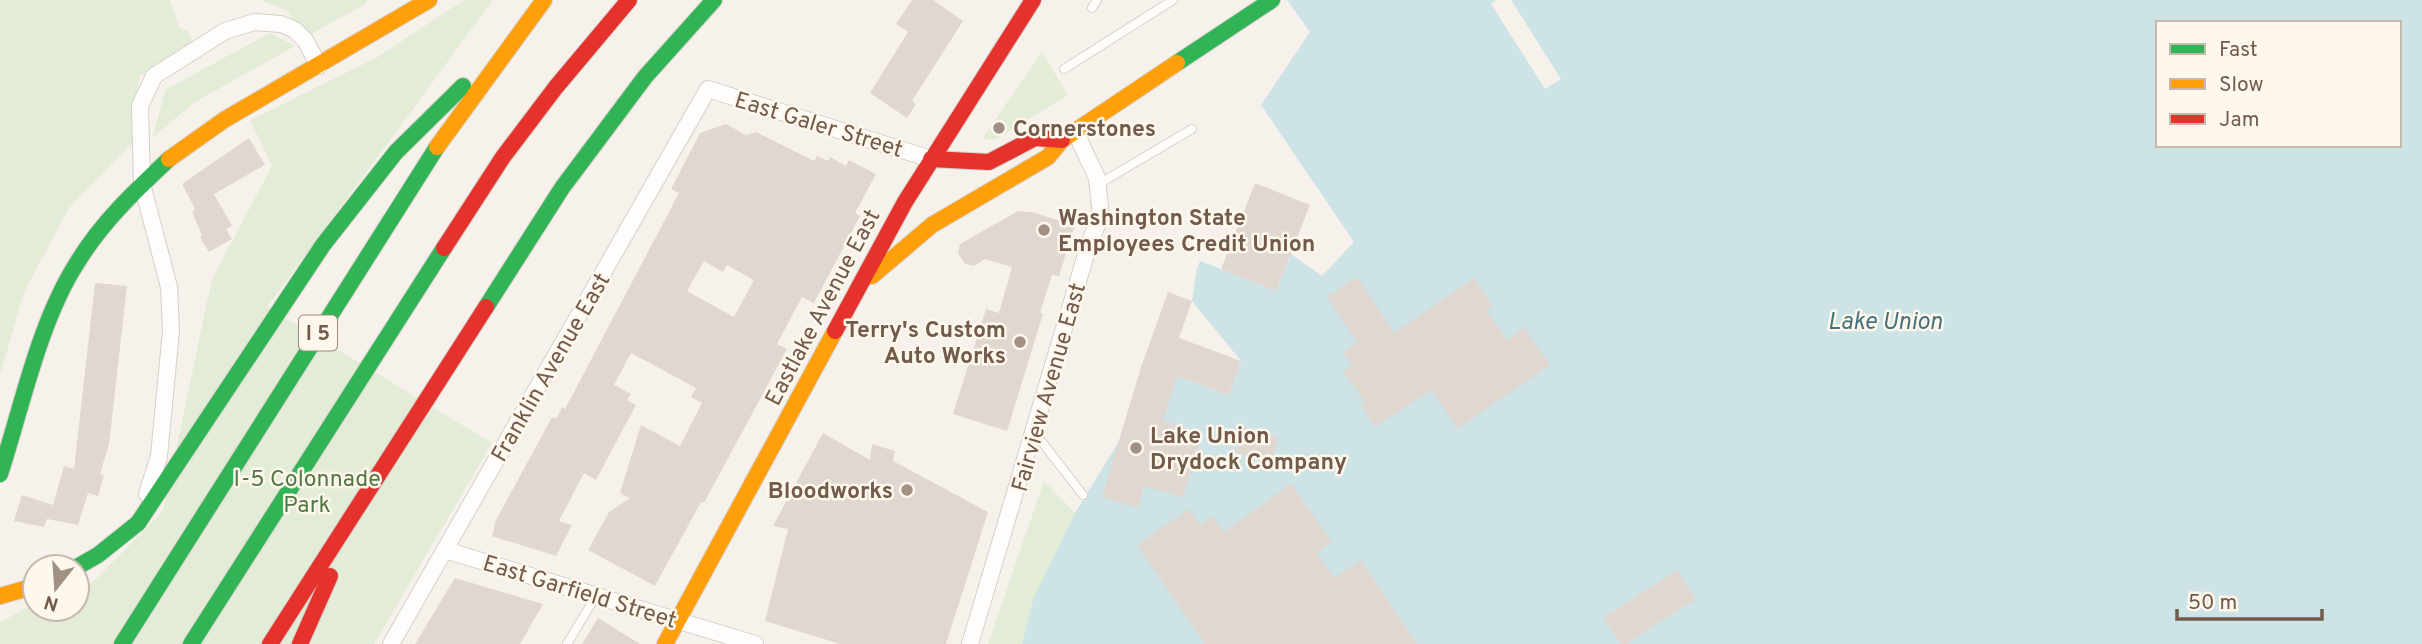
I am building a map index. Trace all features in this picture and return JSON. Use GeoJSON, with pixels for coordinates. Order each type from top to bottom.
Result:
{"type":"FeatureCollection","features":[{"type":"Feature","properties":{"kind":"main road"},"geometry":{"type":"LineString","coordinates":[[0,474],[49,322],[75,265],[101,227],[168,160],[224,120],[429,0]]}},
{"type":"Feature","properties":{"kind":"main road","name":"I 5"},"geometry":{"type":"LineString","coordinates":[[122,644],[425,164],[544,0]]}},
{"type":"Feature","properties":{"kind":"main road"},"geometry":{"type":"LineString","coordinates":[[191,644],[485,184],[556,87],[629,0]]}},
{"type":"Feature","properties":{"kind":"main road"},"geometry":{"type":"LineString","coordinates":[[270,644],[589,150],[645,77],[714,0]]}},
{"type":"Feature","properties":{"kind":"main road","name":"Eastlake Avenue East"},"geometry":{"type":"LineString","coordinates":[[665,644],[931,159],[1033,0]]}},
{"type":"Feature","properties":{"kind":"main road"},"geometry":{"type":"LineString","coordinates":[[858,289],[906,244],[932,225],[1048,157],[1068,136],[1272,0]]}},
{"type":"Feature","properties":{"kind":"main road"},"geometry":{"type":"LineString","coordinates":[[91,559],[138,523],[323,245],[396,152],[522,27]]}},
{"type":"Feature","properties":{"kind":"main road"},"geometry":{"type":"LineString","coordinates":[[931,159],[989,162],[1035,138],[1068,136]]}},
{"type":"Feature","properties":{"kind":"main road"},"geometry":{"type":"LineString","coordinates":[[300,644],[367,492]]}},
{"type":"Feature","properties":{"kind":"main road"},"geometry":{"type":"LineString","coordinates":[[0,596],[21,590]]}},
{"type":"Feature","properties":{"kind":"street"},"geometry":{"type":"LineString","coordinates":[[138,523],[159,456],[171,331],[170,287],[142,184],[141,106],[153,76],[225,31],[255,22],[281,24],[295,30],[305,40],[319,66]]}},
{"type":"Feature","properties":{"kind":"street","name":"East Galer Street"},"geometry":{"type":"LineString","coordinates":[[708,89],[931,159]]}},
{"type":"Feature","properties":{"kind":"street","name":"Franklin Avenue East"},"geometry":{"type":"LineString","coordinates":[[391,644],[708,89]]}},
{"type":"Feature","properties":{"kind":"street","name":"Fairview Avenue East"},"geometry":{"type":"LineString","coordinates":[[970,644],[1090,241],[1101,216],[1097,185],[1068,136]]}},
{"type":"Feature","properties":{"kind":"street","name":"East Garfield Street"},"geometry":{"type":"LineString","coordinates":[[446,550],[755,644]]}},
{"type":"Feature","properties":{"kind":"lane"},"geometry":{"type":"LineString","coordinates":[[1064,69],[1162,3],[1173,0]]}},
{"type":"Feature","properties":{"kind":"lane"},"geometry":{"type":"LineString","coordinates":[[1097,185],[1192,129]]}},
{"type":"Feature","properties":{"kind":"lane"},"geometry":{"type":"LineString","coordinates":[[1035,433],[1083,495]]}},
{"type":"Feature","properties":{"kind":"lane"},"geometry":{"type":"LineString","coordinates":[[567,644],[596,596]]}},
{"type":"Feature","properties":{"kind":"green space"},"geometry":{"type":"Polygon","coordinates":[[[0,0],[170,0],[179,27],[189,32],[193,42],[140,76],[131,118],[136,139],[69,208],[24,292],[0,375],[0,0]]]}},
{"type":"Feature","properties":{"kind":"green space"},"geometry":{"type":"Polygon","coordinates":[[[261,0],[367,0],[365,4],[306,37],[286,10],[261,0]]]}},
{"type":"Feature","properties":{"kind":"green space","name":"I-5 Colonnade Park"},"geometry":{"type":"Polygon","coordinates":[[[464,0],[493,0],[267,307],[492,443],[374,644],[0,644],[0,623],[21,610],[21,623],[91,623],[91,583],[163,511],[212,279],[272,166],[250,120],[376,58],[464,0]]]}},
{"type":"Feature","properties":{"kind":"green space"},"geometry":{"type":"Polygon","coordinates":[[[270,33],[295,46],[195,102],[153,137],[165,90],[270,33]]]}},
{"type":"Feature","properties":{"kind":"green space"},"geometry":{"type":"Polygon","coordinates":[[[1042,52],[1068,95],[995,140],[984,139],[983,137],[1042,52]]]}},
{"type":"Feature","properties":{"kind":"green space"},"geometry":{"type":"Polygon","coordinates":[[[1044,481],[1075,513],[1033,599],[1022,644],[988,644],[1044,481]]]}},
{"type":"Feature","properties":{"kind":"water","name":"Lake Union"},"geometry":{"type":"Polygon","coordinates":[[[1287,0],[2422,0],[2422,644],[1022,644],[1033,599],[1075,513],[1148,394],[1261,105],[1310,32],[1287,0]]]}},
{"type":"Feature","properties":{"kind":"pier"},"geometry":{"type":"Polygon","coordinates":[[[1496,0],[1511,0],[1561,79],[1545,89],[1491,4],[1496,0]]]}},
{"type":"Feature","properties":{"kind":"pier"},"geometry":{"type":"Polygon","coordinates":[[[1261,105],[1354,242],[1322,276],[1291,254],[1276,291],[1198,260],[1261,105]]]}},
{"type":"Feature","properties":{"kind":"pier"},"geometry":{"type":"Polygon","coordinates":[[[1198,260],[1192,301],[1241,361],[1229,395],[1157,369],[1198,260]]]}},
{"type":"Feature","properties":{"kind":"building"},"geometry":{"type":"Polygon","coordinates":[[[912,0],[933,0],[963,21],[912,101],[916,104],[907,118],[870,93],[908,32],[896,24],[912,0]]]}},
{"type":"Feature","properties":{"kind":"building"},"geometry":{"type":"Polygon","coordinates":[[[726,124],[746,135],[756,132],[814,161],[817,156],[828,161],[830,157],[846,166],[849,160],[876,174],[855,213],[860,216],[814,303],[802,297],[777,344],[787,349],[704,503],[701,502],[655,586],[588,550],[609,512],[630,498],[620,493],[641,425],[680,446],[702,403],[691,397],[696,388],[631,353],[614,385],[631,394],[627,400],[636,405],[596,480],[584,473],[559,521],[572,525],[556,556],[492,536],[496,520],[552,417],[556,419],[562,407],[565,409],[679,193],[671,189],[700,133],[726,124]],[[704,261],[687,291],[734,317],[754,280],[727,265],[723,272],[704,261]]]}},
{"type":"Feature","properties":{"kind":"building"},"geometry":{"type":"Polygon","coordinates":[[[249,138],[265,165],[214,194],[232,226],[226,229],[232,239],[209,252],[200,237],[202,235],[192,212],[195,209],[182,184],[249,138]]]}},
{"type":"Feature","properties":{"kind":"building"},"geometry":{"type":"Polygon","coordinates":[[[1255,183],[1310,205],[1276,291],[1221,269],[1255,183]]]}},
{"type":"Feature","properties":{"kind":"building"},"geometry":{"type":"Polygon","coordinates":[[[1018,211],[1031,212],[1075,225],[1059,276],[1052,275],[1040,313],[1043,314],[1007,431],[953,414],[986,309],[999,313],[1012,267],[985,259],[974,266],[965,264],[958,253],[960,244],[1018,211]]]}},
{"type":"Feature","properties":{"kind":"building"},"geometry":{"type":"Polygon","coordinates":[[[1357,277],[1394,333],[1474,278],[1493,307],[1487,311],[1507,340],[1524,327],[1550,365],[1457,429],[1432,390],[1375,427],[1361,405],[1365,402],[1343,371],[1352,365],[1343,352],[1357,342],[1327,297],[1357,277]]]}},
{"type":"Feature","properties":{"kind":"building"},"geometry":{"type":"Polygon","coordinates":[[[95,283],[127,286],[109,444],[100,474],[104,475],[98,496],[88,493],[78,525],[47,519],[44,527],[14,521],[22,495],[53,505],[64,466],[74,469],[95,283]]]}},
{"type":"Feature","properties":{"kind":"building"},"geometry":{"type":"Polygon","coordinates":[[[1168,292],[1192,301],[1179,338],[1241,361],[1229,395],[1177,376],[1163,421],[1202,433],[1183,497],[1144,486],[1138,508],[1102,497],[1141,367],[1168,292]]]}},
{"type":"Feature","properties":{"kind":"building"},"geometry":{"type":"Polygon","coordinates":[[[1243,426],[1279,438],[1270,463],[1235,452],[1243,426]]]}},
{"type":"Feature","properties":{"kind":"building"},"geometry":{"type":"Polygon","coordinates":[[[823,433],[870,460],[872,444],[895,451],[893,461],[988,512],[946,644],[840,644],[765,621],[788,529],[773,526],[823,433]]]}},
{"type":"Feature","properties":{"kind":"building"},"geometry":{"type":"Polygon","coordinates":[[[1291,484],[1332,542],[1317,552],[1334,578],[1361,560],[1417,644],[1205,644],[1137,545],[1189,509],[1200,525],[1213,516],[1224,532],[1291,484]]]}},
{"type":"Feature","properties":{"kind":"building"},"geometry":{"type":"Polygon","coordinates":[[[1677,570],[1696,599],[1626,644],[1621,644],[1603,618],[1677,570]]]}},
{"type":"Feature","properties":{"kind":"building"},"geometry":{"type":"Polygon","coordinates":[[[455,578],[543,604],[520,644],[415,644],[455,578]]]}},
{"type":"Feature","properties":{"kind":"building"},"geometry":{"type":"Polygon","coordinates":[[[598,618],[640,644],[582,644],[598,618]]]}},
{"type":"Feature","properties":{"kind":"traffic: fast"},"geometry":{"type":"LineString","coordinates":[[486,307],[562,188],[645,77],[714,0]]}},
{"type":"Feature","properties":{"kind":"traffic: fast"},"geometry":{"type":"LineString","coordinates":[[1177,63],[1272,0]]}},
{"type":"Feature","properties":{"kind":"traffic: fast"},"geometry":{"type":"LineString","coordinates":[[138,523],[323,245],[396,152],[463,86]]}},
{"type":"Feature","properties":{"kind":"traffic: fast"},"geometry":{"type":"LineString","coordinates":[[122,644],[437,147]]}},
{"type":"Feature","properties":{"kind":"traffic: fast"},"geometry":{"type":"LineString","coordinates":[[0,474],[32,366],[64,286],[86,248],[108,221],[169,159]]}},
{"type":"Feature","properties":{"kind":"traffic: fast"},"geometry":{"type":"LineString","coordinates":[[191,644],[444,248]]}},
{"type":"Feature","properties":{"kind":"traffic: fast"},"geometry":{"type":"LineString","coordinates":[[91,559],[138,523]]}},
{"type":"Feature","properties":{"kind":"traffic: slow"},"geometry":{"type":"LineString","coordinates":[[169,159],[224,120],[429,0]]}},
{"type":"Feature","properties":{"kind":"traffic: slow"},"geometry":{"type":"LineString","coordinates":[[437,147],[544,0]]}},
{"type":"Feature","properties":{"kind":"traffic: slow"},"geometry":{"type":"LineString","coordinates":[[872,276],[932,225],[1048,157],[1062,140],[1177,63]]}},
{"type":"Feature","properties":{"kind":"traffic: slow"},"geometry":{"type":"LineString","coordinates":[[665,644],[835,331]]}},
{"type":"Feature","properties":{"kind":"traffic: slow"},"geometry":{"type":"LineString","coordinates":[[0,596],[21,590]]}},
{"type":"Feature","properties":{"kind":"traffic: jam"},"geometry":{"type":"LineString","coordinates":[[444,248],[503,157],[556,87],[629,0]]}},
{"type":"Feature","properties":{"kind":"traffic: jam"},"geometry":{"type":"LineString","coordinates":[[835,331],[905,202],[1033,0]]}},
{"type":"Feature","properties":{"kind":"traffic: jam"},"geometry":{"type":"LineString","coordinates":[[931,159],[989,162],[1035,138],[1062,140]]}},
{"type":"Feature","properties":{"kind":"traffic: jam"},"geometry":{"type":"LineString","coordinates":[[270,644],[486,307]]}},
{"type":"Feature","properties":{"kind":"traffic: jam"},"geometry":{"type":"LineString","coordinates":[[300,644],[330,576]]}},
{"type":"Feature","properties":{"kind":"place","name":"Cornerstones"},"geometry":{"type":"Point","coordinates":[999,128]}},
{"type":"Feature","properties":{"kind":"place","name":"Washington State Employees Credit Union"},"geometry":{"type":"Point","coordinates":[1044,230]}},
{"type":"Feature","properties":{"kind":"place","name":"Terry's Custom Auto Works"},"geometry":{"type":"Point","coordinates":[1020,342]}},
{"type":"Feature","properties":{"kind":"place","name":"Lake Union Drydock Company"},"geometry":{"type":"Point","coordinates":[1136,448]}},
{"type":"Feature","properties":{"kind":"place","name":"Bloodworks"},"geometry":{"type":"Point","coordinates":[907,490]}}]}
